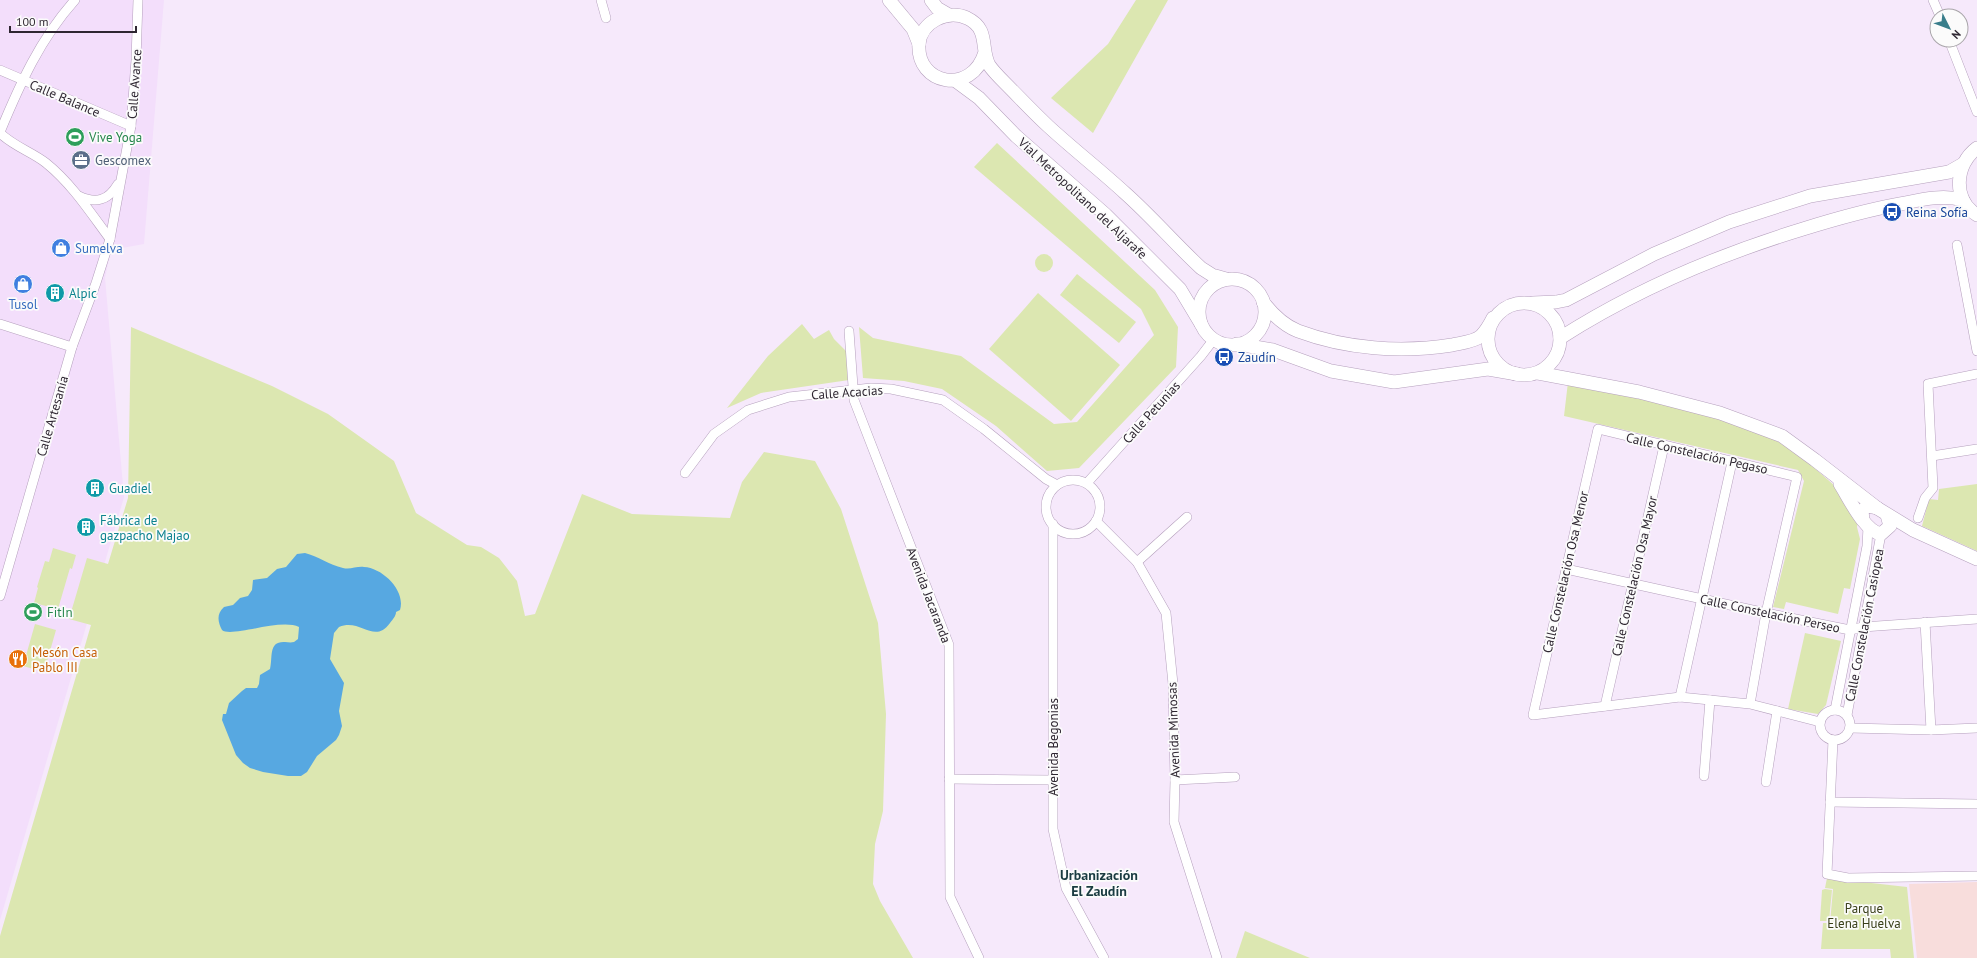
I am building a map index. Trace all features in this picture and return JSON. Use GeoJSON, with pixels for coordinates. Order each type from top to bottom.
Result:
{"type":"FeatureCollection","features":[{"type":"Feature","properties":{"kind":"main road","name":"Vial Metropolitano del Aljarafe"},"geometry":{"type":"LineString","coordinates":[[889,0],[913,29],[919,44],[923,63],[929,71],[941,78],[956,81],[979,98],[1016,136],[1106,215],[1180,289],[1209,336],[1214,339]]}},
{"type":"Feature","properties":{"kind":"main road"},"geometry":{"type":"LineString","coordinates":[[931,0],[938,8],[949,15]]}},
{"type":"Feature","properties":{"kind":"main road"},"geometry":{"type":"LineString","coordinates":[[919,44],[923,33],[929,24],[938,18],[949,15],[959,15],[968,18],[976,24],[982,32],[985,42],[985,52],[982,62],[975,71],[966,78],[956,81]]}},
{"type":"Feature","properties":{"kind":"main road"},"geometry":{"type":"LineString","coordinates":[[985,52],[989,64],[1000,78],[1048,126],[1126,194],[1201,268],[1212,275],[1226,279],[1244,281],[1249,284],[1258,292],[1274,317],[1298,330],[1340,342],[1380,349],[1423,349],[1463,343],[1480,336],[1494,318],[1506,306],[1520,302],[1533,303],[1566,300],[1654,254],[1730,222],[1800,199],[1948,172],[1963,164],[1977,148]]}},
{"type":"Feature","properties":{"kind":"main road"},"geometry":{"type":"LineString","coordinates":[[1963,164],[1959,175],[1959,186],[1963,200],[1973,213],[1977,215]]}},
{"type":"Feature","properties":{"kind":"main road"},"geometry":{"type":"LineString","coordinates":[[1560,338],[1620,304],[1669,280],[1758,242],[1875,208],[1937,197],[1955,197],[1963,200]]}},
{"type":"Feature","properties":{"kind":"main road"},"geometry":{"type":"LineString","coordinates":[[1201,324],[1198,310],[1201,299],[1207,289],[1226,279]]}},
{"type":"Feature","properties":{"kind":"main road"},"geometry":{"type":"LineString","coordinates":[[1237,344],[1248,340],[1259,329],[1265,314],[1263,302]]}},
{"type":"Feature","properties":{"kind":"main road"},"geometry":{"type":"LineString","coordinates":[[1214,339],[1219,342],[1273,350],[1331,371],[1394,382],[1488,369],[1529,375],[1538,372],[1552,362],[1558,351],[1560,338],[1559,329],[1552,314],[1533,303]]}},
{"type":"Feature","properties":{"kind":"main road"},"geometry":{"type":"LineString","coordinates":[[1494,318],[1488,330],[1489,350],[1501,367],[1517,374]]}},
{"type":"Feature","properties":{"kind":"main road"},"geometry":{"type":"LineString","coordinates":[[1552,362],[1571,379]]}},
{"type":"Feature","properties":{"kind":"main road"},"geometry":{"type":"LineString","coordinates":[[1538,372],[1639,392],[1720,413],[1782,436],[1816,460],[1882,512],[1890,526],[1883,533]]}},
{"type":"Feature","properties":{"kind":"main road"},"geometry":{"type":"LineString","coordinates":[[1836,477],[1865,523],[1876,533],[1883,533],[1915,524]]}},
{"type":"Feature","properties":{"kind":"main road"},"geometry":{"type":"LineString","coordinates":[[1865,523],[1862,511],[1867,506],[1915,524],[1977,559]]}},
{"type":"Feature","properties":{"kind":"street"},"geometry":{"type":"LineString","coordinates":[[75,0],[40,46],[22,79],[0,132],[6,139],[46,163],[78,196],[110,239]]}},
{"type":"Feature","properties":{"kind":"street","name":"Calle Avance"},"geometry":{"type":"LineString","coordinates":[[110,239],[131,126],[136,60],[138,0]]}},
{"type":"Feature","properties":{"kind":"street"},"geometry":{"type":"LineString","coordinates":[[601,0],[606,18],[608,0]]}},
{"type":"Feature","properties":{"kind":"street"},"geometry":{"type":"LineString","coordinates":[[1953,48],[1975,98],[1977,112]]}},
{"type":"Feature","properties":{"kind":"street","name":"Calle Balance"},"geometry":{"type":"LineString","coordinates":[[0,70],[131,126]]}},
{"type":"Feature","properties":{"kind":"street"},"geometry":{"type":"LineString","coordinates":[[78,196],[89,201],[102,200],[113,193],[121,177]]}},
{"type":"Feature","properties":{"kind":"street","name":"Calle Artesanía"},"geometry":{"type":"LineString","coordinates":[[0,596],[72,347],[96,283],[110,239]]}},
{"type":"Feature","properties":{"kind":"street"},"geometry":{"type":"LineString","coordinates":[[1957,245],[1977,351]]}},
{"type":"Feature","properties":{"kind":"street"},"geometry":{"type":"LineString","coordinates":[[0,324],[72,347]]}},
{"type":"Feature","properties":{"kind":"street","name":"Avenida Jacaranda"},"geometry":{"type":"LineString","coordinates":[[849,331],[854,400],[949,645],[950,897],[980,958]]}},
{"type":"Feature","properties":{"kind":"street","name":"Calle Petunias"},"geometry":{"type":"LineString","coordinates":[[1087,483],[1201,356],[1214,339]]}},
{"type":"Feature","properties":{"kind":"street"},"geometry":{"type":"LineString","coordinates":[[1915,524],[1925,498],[1933,488],[1928,384],[1977,374]]}},
{"type":"Feature","properties":{"kind":"street","name":"Calle Acacias"},"geometry":{"type":"LineString","coordinates":[[685,473],[714,434],[748,410],[789,397],[871,388],[891,389],[943,400],[984,429],[1046,479],[1057,485]]}},
{"type":"Feature","properties":{"kind":"street","name":"Calle Constelación Pegaso"},"geometry":{"type":"LineString","coordinates":[[1598,429],[1797,477],[1766,613]]}},
{"type":"Feature","properties":{"kind":"street","name":"Calle Constelación Osa Menor"},"geometry":{"type":"LineString","coordinates":[[1598,429],[1533,715],[1605,706]]}},
{"type":"Feature","properties":{"kind":"street","name":"Calle Constelación Osa Mayor"},"geometry":{"type":"LineString","coordinates":[[1605,706],[1664,446]]}},
{"type":"Feature","properties":{"kind":"street"},"geometry":{"type":"LineString","coordinates":[[1932,456],[1977,449]]}},
{"type":"Feature","properties":{"kind":"street"},"geometry":{"type":"LineString","coordinates":[[1680,697],[1732,462]]}},
{"type":"Feature","properties":{"kind":"street"},"geometry":{"type":"LineString","coordinates":[[1069,480],[1078,480],[1087,483],[1097,494],[1100,503],[1100,512],[1096,521],[1087,530],[1078,533],[1069,533],[1060,530],[1053,524],[1046,510],[1047,500],[1051,492],[1057,485],[1069,480]]}},
{"type":"Feature","properties":{"kind":"street"},"geometry":{"type":"LineString","coordinates":[[1137,562],[1187,517]]}},
{"type":"Feature","properties":{"kind":"street","name":"Avenida Mimosas"},"geometry":{"type":"LineString","coordinates":[[1096,521],[1137,562],[1166,613],[1173,684],[1175,780],[1174,822],[1217,958]]}},
{"type":"Feature","properties":{"kind":"street","name":"Calle Constelación Casiopea"},"geometry":{"type":"LineString","coordinates":[[1834,710],[1867,546],[1865,523]]}},
{"type":"Feature","properties":{"kind":"street","name":"Avenida Begonias"},"geometry":{"type":"LineString","coordinates":[[1053,524],[1053,829],[1066,888],[1104,958]]}},
{"type":"Feature","properties":{"kind":"street","name":"Calle Constelación Casiopea"},"geometry":{"type":"LineString","coordinates":[[1847,715],[1863,627],[1883,533]]}},
{"type":"Feature","properties":{"kind":"street","name":"Calle Constelación Perseo"},"geometry":{"type":"LineString","coordinates":[[1566,569],[1850,630],[1863,627],[1925,622],[1977,620]]}},
{"type":"Feature","properties":{"kind":"street"},"geometry":{"type":"LineString","coordinates":[[1750,704],[1766,613]]}},
{"type":"Feature","properties":{"kind":"street"},"geometry":{"type":"LineString","coordinates":[[1925,622],[1931,730]]}},
{"type":"Feature","properties":{"kind":"street"},"geometry":{"type":"LineString","coordinates":[[1605,706],[1680,697],[1750,704],[1820,722]]}},
{"type":"Feature","properties":{"kind":"street"},"geometry":{"type":"LineString","coordinates":[[1704,776],[1710,700]]}},
{"type":"Feature","properties":{"kind":"street"},"geometry":{"type":"LineString","coordinates":[[1834,710],[1843,712],[1847,715],[1850,728],[1847,735],[1843,738],[1833,740],[1824,735],[1820,727],[1820,722],[1825,714],[1834,710]]}},
{"type":"Feature","properties":{"kind":"street"},"geometry":{"type":"LineString","coordinates":[[1766,782],[1777,711]]}},
{"type":"Feature","properties":{"kind":"street"},"geometry":{"type":"LineString","coordinates":[[1850,728],[1931,730],[1977,728]]}},
{"type":"Feature","properties":{"kind":"street"},"geometry":{"type":"LineString","coordinates":[[1833,740],[1828,874],[1848,878],[1977,876]]}},
{"type":"Feature","properties":{"kind":"street"},"geometry":{"type":"LineString","coordinates":[[1175,780],[1235,777]]}},
{"type":"Feature","properties":{"kind":"street"},"geometry":{"type":"LineString","coordinates":[[949,779],[1053,780]]}},
{"type":"Feature","properties":{"kind":"street"},"geometry":{"type":"LineString","coordinates":[[1830,802],[1977,804]]}},
{"type":"Feature","properties":{"kind":"shaded area"},"geometry":{"type":"Polygon","coordinates":[[[0,0],[164,0],[144,244],[111,250],[105,278],[124,497],[0,920],[0,0]]]}},
{"type":"Feature","properties":{"kind":"shaded area"},"geometry":{"type":"Polygon","coordinates":[[[1977,882],[1977,958],[1917,958],[1909,884],[1977,882]]]}},
{"type":"Feature","properties":{"kind":"green space"},"geometry":{"type":"Polygon","coordinates":[[[1136,0],[1168,0],[1093,133],[1051,98],[1108,44],[1136,0]]]}},
{"type":"Feature","properties":{"kind":"green space"},"geometry":{"type":"Polygon","coordinates":[[[997,143],[1155,290],[1178,327],[1176,367],[1079,468],[1047,471],[996,426],[942,389],[904,381],[863,378],[859,327],[873,338],[961,356],[1054,424],[1077,422],[1154,335],[1141,309],[974,167],[997,143]]]}},
{"type":"Feature","properties":{"kind":"green space"},"geometry":{"type":"Polygon","coordinates":[[[1040,254],[1048,254],[1053,259],[1051,270],[1048,272],[1040,272],[1035,267],[1035,259],[1040,254]]]}},
{"type":"Feature","properties":{"kind":"green space"},"geometry":{"type":"Polygon","coordinates":[[[1077,274],[1136,322],[1119,343],[1060,295],[1077,274]]]}},
{"type":"Feature","properties":{"kind":"green space"},"geometry":{"type":"Polygon","coordinates":[[[1038,293],[1120,365],[1071,421],[989,349],[1038,293]]]}},
{"type":"Feature","properties":{"kind":"green space"},"geometry":{"type":"Polygon","coordinates":[[[802,324],[814,339],[829,330],[834,339],[846,351],[849,380],[761,393],[727,408],[768,356],[802,324]]]}},
{"type":"Feature","properties":{"kind":"green space"},"geometry":{"type":"Polygon","coordinates":[[[131,327],[272,386],[328,414],[394,461],[416,513],[467,545],[481,547],[499,558],[517,581],[525,616],[535,614],[582,494],[632,514],[730,518],[742,482],[764,452],[815,461],[841,509],[878,623],[886,714],[883,811],[875,844],[873,884],[880,901],[913,958],[0,958],[0,936],[91,625],[69,619],[87,558],[108,564],[128,498],[131,327]]]}},
{"type":"Feature","properties":{"kind":"green space"},"geometry":{"type":"Polygon","coordinates":[[[1568,382],[1690,408],[1748,426],[1794,450],[1860,508],[1857,527],[1860,539],[1850,589],[1844,588],[1838,614],[1786,602],[1784,609],[1773,607],[1804,481],[1798,470],[1564,416],[1568,382]]]}},
{"type":"Feature","properties":{"kind":"green space"},"geometry":{"type":"Polygon","coordinates":[[[1977,484],[1977,551],[1922,526],[1929,499],[1938,500],[1939,489],[1977,484]]]}},
{"type":"Feature","properties":{"kind":"green space"},"geometry":{"type":"Polygon","coordinates":[[[53,548],[76,555],[72,569],[70,568],[58,609],[34,603],[45,561],[49,562],[53,548]]]}},
{"type":"Feature","properties":{"kind":"green space"},"geometry":{"type":"Polygon","coordinates":[[[35,624],[56,630],[44,672],[23,666],[35,624]]]}},
{"type":"Feature","properties":{"kind":"green space"},"geometry":{"type":"Polygon","coordinates":[[[1805,633],[1841,641],[1826,705],[1818,714],[1788,709],[1805,633]]]}},
{"type":"Feature","properties":{"kind":"green space","name":"Parque Elena Huelva"},"geometry":{"type":"Polygon","coordinates":[[[1827,878],[1907,887],[1914,958],[1891,958],[1890,949],[1821,949],[1823,923],[1830,923],[1833,889],[1825,888],[1827,878]]]}},
{"type":"Feature","properties":{"kind":"green space"},"geometry":{"type":"Polygon","coordinates":[[[1822,890],[1832,890],[1829,921],[1820,921],[1822,890]]]}},
{"type":"Feature","properties":{"kind":"green space"},"geometry":{"type":"Polygon","coordinates":[[[1245,931],[1310,958],[1236,958],[1245,931]]]}},
{"type":"Feature","properties":{"kind":"water"},"geometry":{"type":"Polygon","coordinates":[[[305,553],[343,568],[348,569],[364,567],[378,571],[396,588],[400,595],[401,603],[400,610],[396,612],[390,623],[378,632],[347,625],[339,627],[334,633],[330,659],[344,683],[339,711],[342,726],[336,740],[317,756],[307,772],[301,776],[288,776],[263,772],[250,768],[243,763],[236,755],[222,720],[223,714],[226,714],[229,703],[242,691],[246,688],[257,688],[260,675],[270,669],[272,651],[276,644],[280,642],[294,642],[298,639],[299,627],[280,625],[227,632],[222,630],[218,618],[224,607],[233,605],[240,598],[248,596],[252,590],[253,580],[267,578],[277,569],[286,567],[297,554],[305,553]]]}},
{"type":"Feature","properties":{"kind":"place","name":"Vive Yoga"},"geometry":{"type":"Point","coordinates":[75,137]}},
{"type":"Feature","properties":{"kind":"place","name":"Gescomex"},"geometry":{"type":"Point","coordinates":[81,160]}},
{"type":"Feature","properties":{"kind":"place","name":"Reina Sofía"},"geometry":{"type":"Point","coordinates":[1892,212]}},
{"type":"Feature","properties":{"kind":"place","name":"Sumelva"},"geometry":{"type":"Point","coordinates":[61,248]}},
{"type":"Feature","properties":{"kind":"place","name":"Tusol"},"geometry":{"type":"Point","coordinates":[23,284]}},
{"type":"Feature","properties":{"kind":"place","name":"Alpic"},"geometry":{"type":"Point","coordinates":[55,293]}},
{"type":"Feature","properties":{"kind":"place","name":"Zaudín"},"geometry":{"type":"Point","coordinates":[1224,357]}},
{"type":"Feature","properties":{"kind":"place","name":"Guadiel"},"geometry":{"type":"Point","coordinates":[95,488]}},
{"type":"Feature","properties":{"kind":"place","name":"Fábrica de gazpacho Majao"},"geometry":{"type":"Point","coordinates":[86,527]}},
{"type":"Feature","properties":{"kind":"place","name":"FitIn"},"geometry":{"type":"Point","coordinates":[33,612]}},
{"type":"Feature","properties":{"kind":"place","name":"Mesón Casa Pablo III"},"geometry":{"type":"Point","coordinates":[18,659]}},
{"type":"Feature","properties":{"kind":"district","name":"Urbanización El Zaudín"},"geometry":{"type":"Point","coordinates":[1099,884]}}]}
